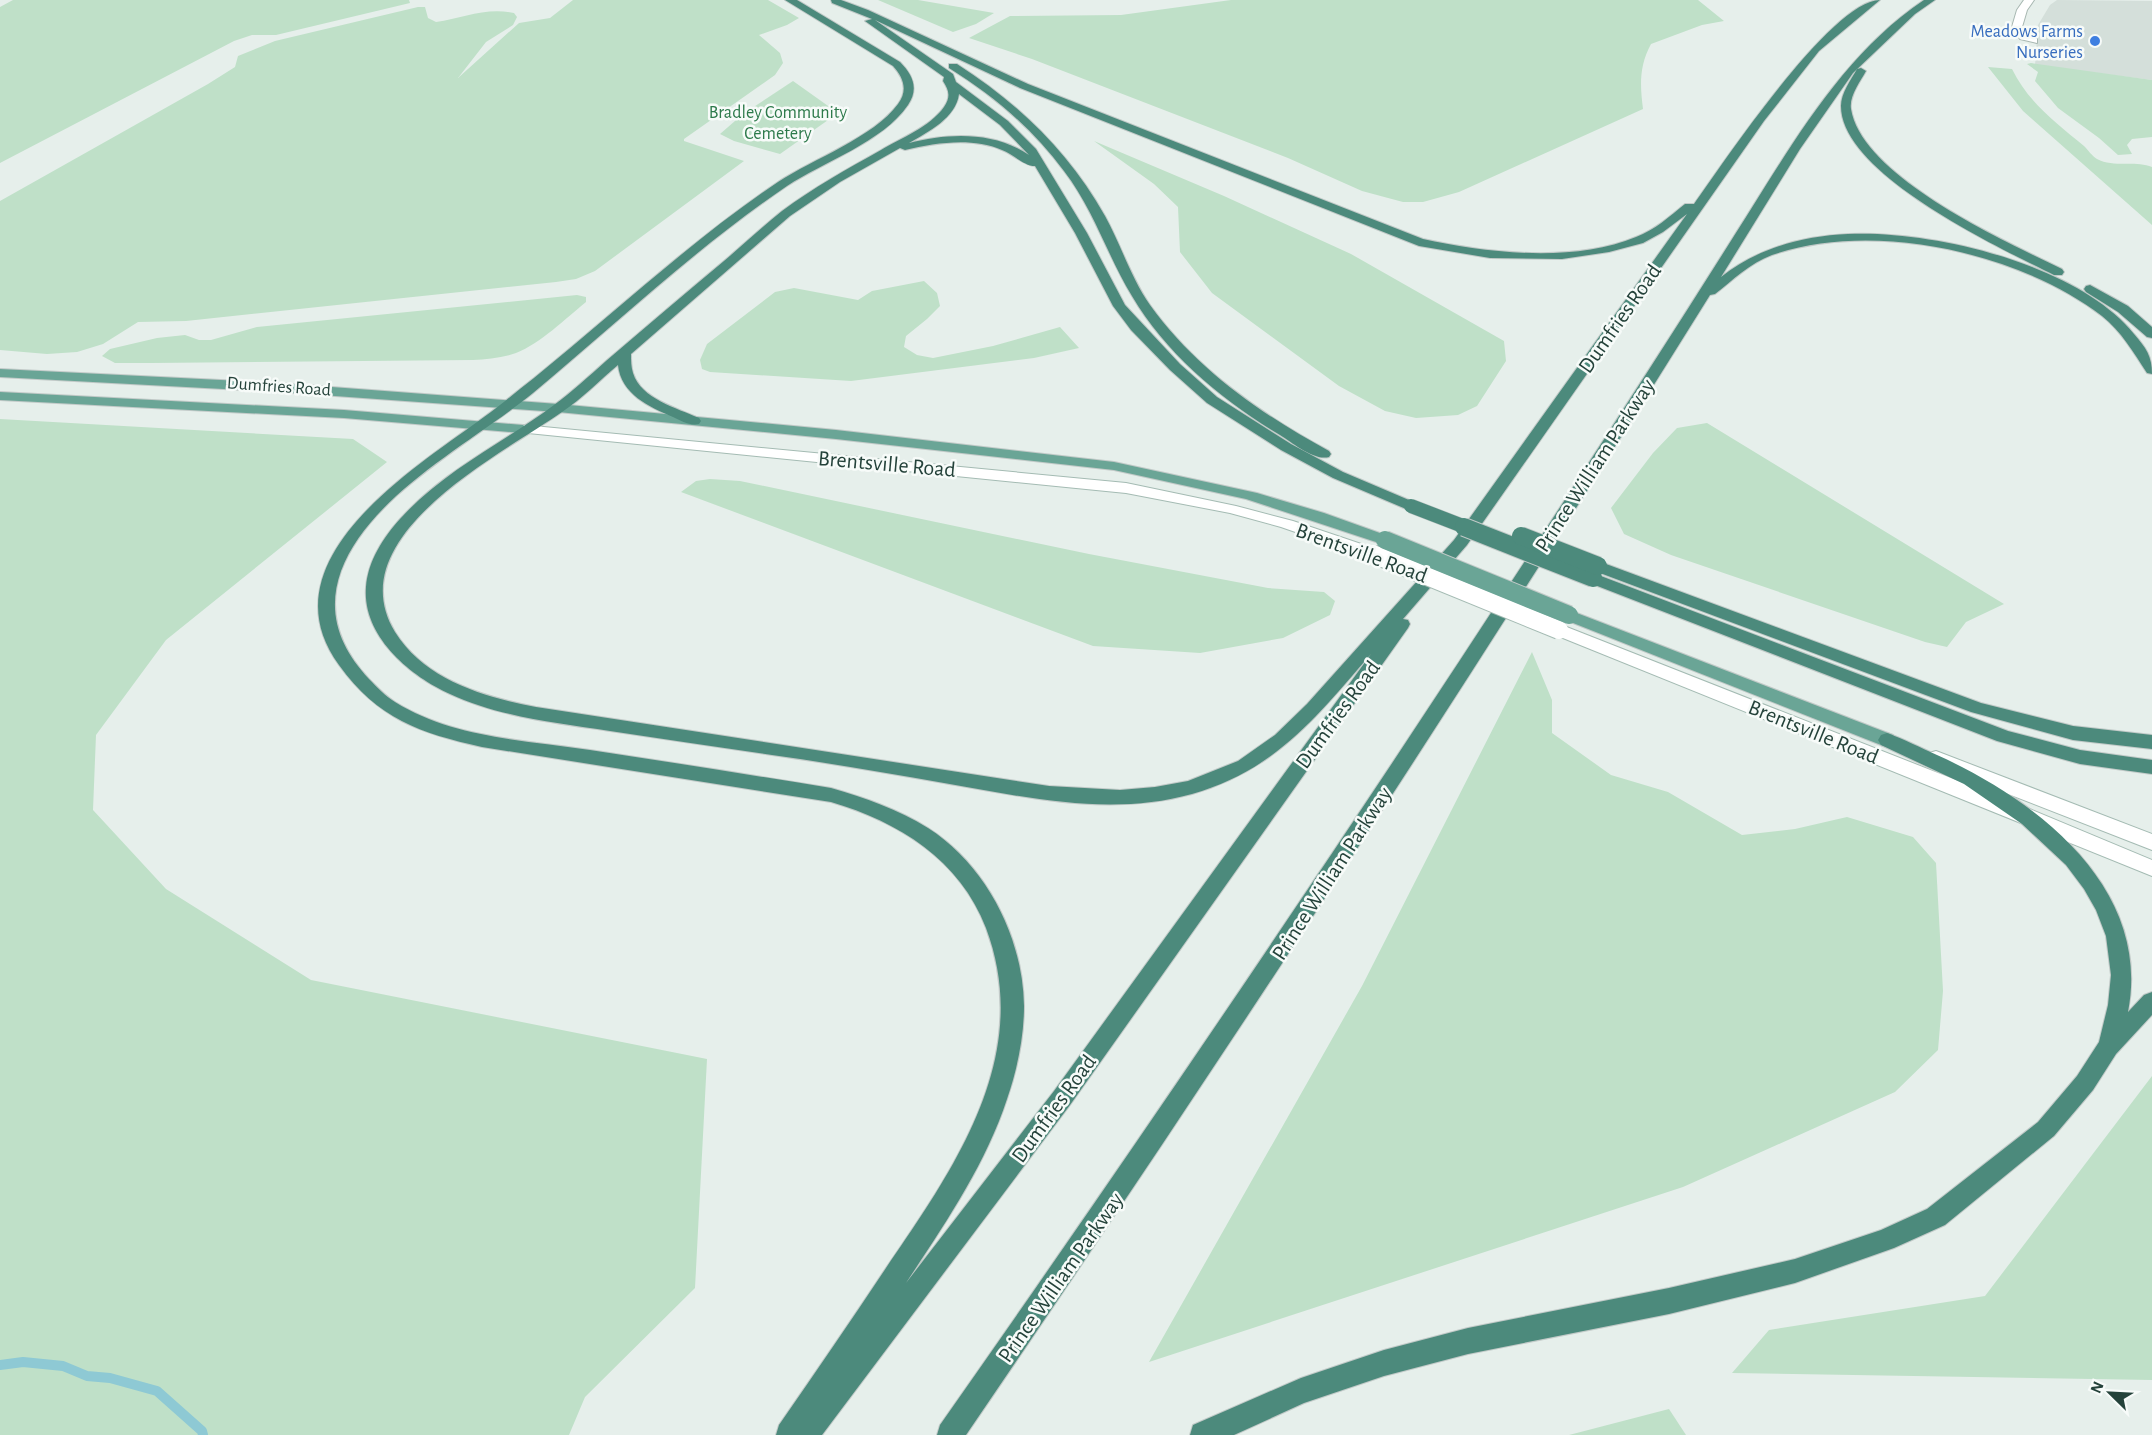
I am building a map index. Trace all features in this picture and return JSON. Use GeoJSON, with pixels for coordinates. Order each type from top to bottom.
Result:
{"type":"FeatureCollection","features":[{"type":"Feature","properties":{"kind":"highway"},"geometry":{"type":"LineString","coordinates":[[789,1435],[938,1213],[970,1158],[998,1099],[1008,1059],[1014,1013],[1014,979],[990,909],[961,866],[918,829],[880,810],[831,795],[497,744],[438,731],[386,706],[337,653],[327,627],[326,598],[335,567],[351,537],[383,501],[509,405],[738,216],[810,166],[881,126],[899,111],[909,94],[909,82],[898,65],[790,0]]}},
{"type":"Feature","properties":{"kind":"highway"},"geometry":{"type":"LineString","coordinates":[[806,0],[953,85],[1014,131],[1032,151],[1046,174],[1081,233],[1119,306],[1143,335],[1212,400],[1286,447],[1338,475],[1415,501],[2003,735],[2080,757],[2152,767]]}},
{"type":"Feature","properties":{"kind":"highway"},"geometry":{"type":"LineString","coordinates":[[834,0],[865,12],[983,69],[1129,129],[1403,237],[1444,248],[1485,255],[1528,257],[1595,252],[1647,237],[1671,221],[1708,190]]}},
{"type":"Feature","properties":{"kind":"highway"},"geometry":{"type":"LineString","coordinates":[[834,0],[971,77],[1043,137],[1059,156],[1098,214],[1132,287],[1145,307],[1201,369],[1244,404],[1316,450],[1415,501]]}},
{"type":"Feature","properties":{"kind":"highway","name":"Dumfries Road"},"geometry":{"type":"LineString","coordinates":[[805,1435],[1062,1098],[1461,542],[1708,190],[1815,49],[1875,0]]}},
{"type":"Feature","properties":{"kind":"highway"},"geometry":{"type":"LineString","coordinates":[[1698,302],[1815,119],[1849,71],[1912,12],[1930,0]]}},
{"type":"Feature","properties":{"kind":"highway"},"geometry":{"type":"LineString","coordinates":[[870,21],[949,76],[953,85],[952,101],[936,122],[866,162],[786,214],[558,409],[523,429],[449,483],[414,513],[391,537],[379,561],[373,591],[377,618],[405,659],[446,684],[488,702],[544,715],[828,757],[1036,792],[1103,797],[1167,792],[1220,777],[1264,755],[1304,720],[1461,542]]}},
{"type":"Feature","properties":{"kind":"highway"},"geometry":{"type":"LineString","coordinates":[[1875,46],[1850,91],[1846,109],[1848,121],[1855,136],[1873,160],[1936,207],[2094,291],[2123,309],[2152,334]]}},
{"type":"Feature","properties":{"kind":"highway"},"geometry":{"type":"LineString","coordinates":[[866,162],[913,145],[938,140],[972,140],[998,144],[1017,151],[1046,174]]}},
{"type":"Feature","properties":{"kind":"highway"},"geometry":{"type":"LineString","coordinates":[[1698,302],[1745,264],[1788,246],[1842,237],[1910,240],[2003,262],[2050,280],[2073,292],[2108,314],[2134,341],[2152,370]]}},
{"type":"Feature","properties":{"kind":"highway","name":"Prince William Parkway"},"geometry":{"type":"LineString","coordinates":[[950,1435],[1100,1220],[1284,946],[1698,302]]}},
{"type":"Feature","properties":{"kind":"highway"},"geometry":{"type":"LineString","coordinates":[[624,354],[626,372],[635,388],[652,401],[694,421]]}},
{"type":"Feature","properties":{"kind":"highway"},"geometry":{"type":"LineString","coordinates":[[1595,572],[1977,708],[2073,733],[2152,742]]}},
{"type":"Feature","properties":{"kind":"highway"},"geometry":{"type":"LineString","coordinates":[[1887,740],[1965,777],[2020,813],[2048,836],[2076,866],[2101,899],[2110,918],[2121,962],[2122,982],[2117,1015],[2108,1047]]}},
{"type":"Feature","properties":{"kind":"highway"},"geometry":{"type":"LineString","coordinates":[[1203,1435],[1301,1391],[1384,1363],[1468,1341],[1669,1301],[1795,1271],[1884,1240],[1936,1217],[2046,1129],[2085,1083],[2108,1047],[2152,1001]]}},
{"type":"Feature","properties":{"kind":"main road"},"geometry":{"type":"LineString","coordinates":[[2029,0],[2022,10],[2018,27],[2020,35],[2034,41]]}},
{"type":"Feature","properties":{"kind":"main road","name":"Dumfries Road"},"geometry":{"type":"LineString","coordinates":[[0,373],[247,384],[383,393],[558,409]]}},
{"type":"Feature","properties":{"kind":"main road","name":"Dumfries Road"},"geometry":{"type":"LineString","coordinates":[[0,396],[344,414],[523,429]]}},
{"type":"Feature","properties":{"kind":"main road","name":"Brentsville Road"},"geometry":{"type":"LineString","coordinates":[[558,409],[1036,457],[1144,471],[1263,498],[1385,540],[1564,622],[2152,868]]}},
{"type":"Feature","properties":{"kind":"main road","name":"Brentsville Road"},"geometry":{"type":"LineString","coordinates":[[523,429],[1126,488],[1232,509],[1287,524],[1564,622],[1977,772],[2152,842]]}},
{"type":"Feature","properties":{"kind":"shaded area","name":"Meadows Farms Nurseries"},"geometry":{"type":"Polygon","coordinates":[[[2057,0],[2152,1],[2152,80],[2035,65],[2038,25],[2050,5],[2057,0]]]}},
{"type":"Feature","properties":{"kind":"green space"},"geometry":{"type":"Polygon","coordinates":[[[13,0],[409,0],[410,3],[276,35],[252,35],[234,41],[0,163],[0,7],[13,0]]]}},
{"type":"Feature","properties":{"kind":"green space"},"geometry":{"type":"Polygon","coordinates":[[[573,0],[768,0],[799,18],[759,35],[780,53],[783,63],[775,75],[684,139],[684,141],[744,161],[595,271],[576,279],[556,282],[186,321],[138,322],[103,344],[77,352],[47,354],[0,350],[0,201],[208,84],[235,67],[238,56],[275,41],[418,7],[425,7],[428,18],[436,22],[484,12],[514,13],[517,17],[513,25],[486,42],[458,78],[519,23],[550,18],[573,0]]]}},
{"type":"Feature","properties":{"kind":"green space"},"geometry":{"type":"Polygon","coordinates":[[[878,0],[918,0],[994,13],[976,24],[953,32],[878,0]]]}},
{"type":"Feature","properties":{"kind":"green space"},"geometry":{"type":"Polygon","coordinates":[[[1231,0],[1698,0],[1724,21],[1702,25],[1651,44],[1644,60],[1641,76],[1643,109],[1459,192],[1423,202],[1403,202],[1362,191],[1288,158],[1032,59],[969,38],[1010,16],[1121,15],[1231,0]]]}},
{"type":"Feature","properties":{"kind":"green space"},"geometry":{"type":"Polygon","coordinates":[[[2027,64],[2152,80],[2152,137],[2132,139],[2127,145],[2132,154],[2118,155],[2058,108],[2035,81],[2038,72],[2027,64]]]}},
{"type":"Feature","properties":{"kind":"green space"},"geometry":{"type":"Polygon","coordinates":[[[1988,67],[2012,69],[2034,102],[2097,159],[2110,163],[2152,167],[2152,225],[2023,111],[1988,67]]]}},
{"type":"Feature","properties":{"kind":"green space","name":"Bradley Community Cemetery"},"geometry":{"type":"Polygon","coordinates":[[[793,81],[838,113],[780,154],[734,141],[720,134],[743,114],[793,81]]]}},
{"type":"Feature","properties":{"kind":"green space"},"geometry":{"type":"Polygon","coordinates":[[[1094,141],[1224,196],[1351,254],[1504,341],[1506,361],[1477,406],[1458,415],[1416,418],[1385,411],[1339,386],[1212,293],[1180,252],[1178,207],[1154,184],[1094,141]]]}},
{"type":"Feature","properties":{"kind":"green space"},"geometry":{"type":"Polygon","coordinates":[[[924,281],[937,293],[940,306],[906,336],[904,347],[917,355],[933,358],[993,346],[1060,327],[1079,348],[1034,358],[851,381],[710,372],[702,369],[700,360],[707,344],[775,292],[794,288],[858,300],[872,291],[924,281]]]}},
{"type":"Feature","properties":{"kind":"green space"},"geometry":{"type":"Polygon","coordinates":[[[577,295],[586,297],[586,302],[544,337],[516,353],[494,358],[115,363],[102,356],[110,349],[157,338],[185,335],[199,340],[211,340],[257,327],[577,295]]]}},
{"type":"Feature","properties":{"kind":"green space"},"geometry":{"type":"Polygon","coordinates":[[[0,419],[353,439],[387,462],[166,640],[96,735],[93,810],[166,889],[311,980],[707,1059],[695,1288],[585,1397],[569,1435],[0,1435],[0,419]]]}},
{"type":"Feature","properties":{"kind":"green space"},"geometry":{"type":"Polygon","coordinates":[[[1707,423],[2004,604],[1966,622],[1947,647],[1925,642],[1671,555],[1624,534],[1611,508],[1653,453],[1677,428],[1707,423]]]}},
{"type":"Feature","properties":{"kind":"green space"},"geometry":{"type":"Polygon","coordinates":[[[710,479],[740,481],[1089,554],[1268,588],[1324,592],[1335,601],[1330,615],[1283,638],[1200,653],[1093,646],[681,492],[696,481],[710,479]]]}},
{"type":"Feature","properties":{"kind":"green space"},"geometry":{"type":"Polygon","coordinates":[[[1532,652],[1552,700],[1552,733],[1611,775],[1668,792],[1742,835],[1795,829],[1847,817],[1913,837],[1936,863],[1943,991],[1938,1050],[1895,1092],[1683,1187],[1149,1362],[1362,986],[1532,652]]]}},
{"type":"Feature","properties":{"kind":"green space"},"geometry":{"type":"Polygon","coordinates":[[[2152,1076],[2152,1380],[1732,1373],[1769,1330],[1985,1296],[2152,1076]]]}},
{"type":"Feature","properties":{"kind":"green space"},"geometry":{"type":"Polygon","coordinates":[[[1669,1409],[1686,1435],[1569,1435],[1669,1409]]]}},
{"type":"Feature","properties":{"kind":"waterway"},"geometry":{"type":"LineString","coordinates":[[0,1365],[23,1362],[63,1366],[87,1376],[110,1378],[157,1391],[202,1431],[203,1435]]}},
{"type":"Feature","properties":{"kind":"place","name":"Meadows Farms Nurseries"},"geometry":{"type":"Point","coordinates":[2095,41]}}]}
